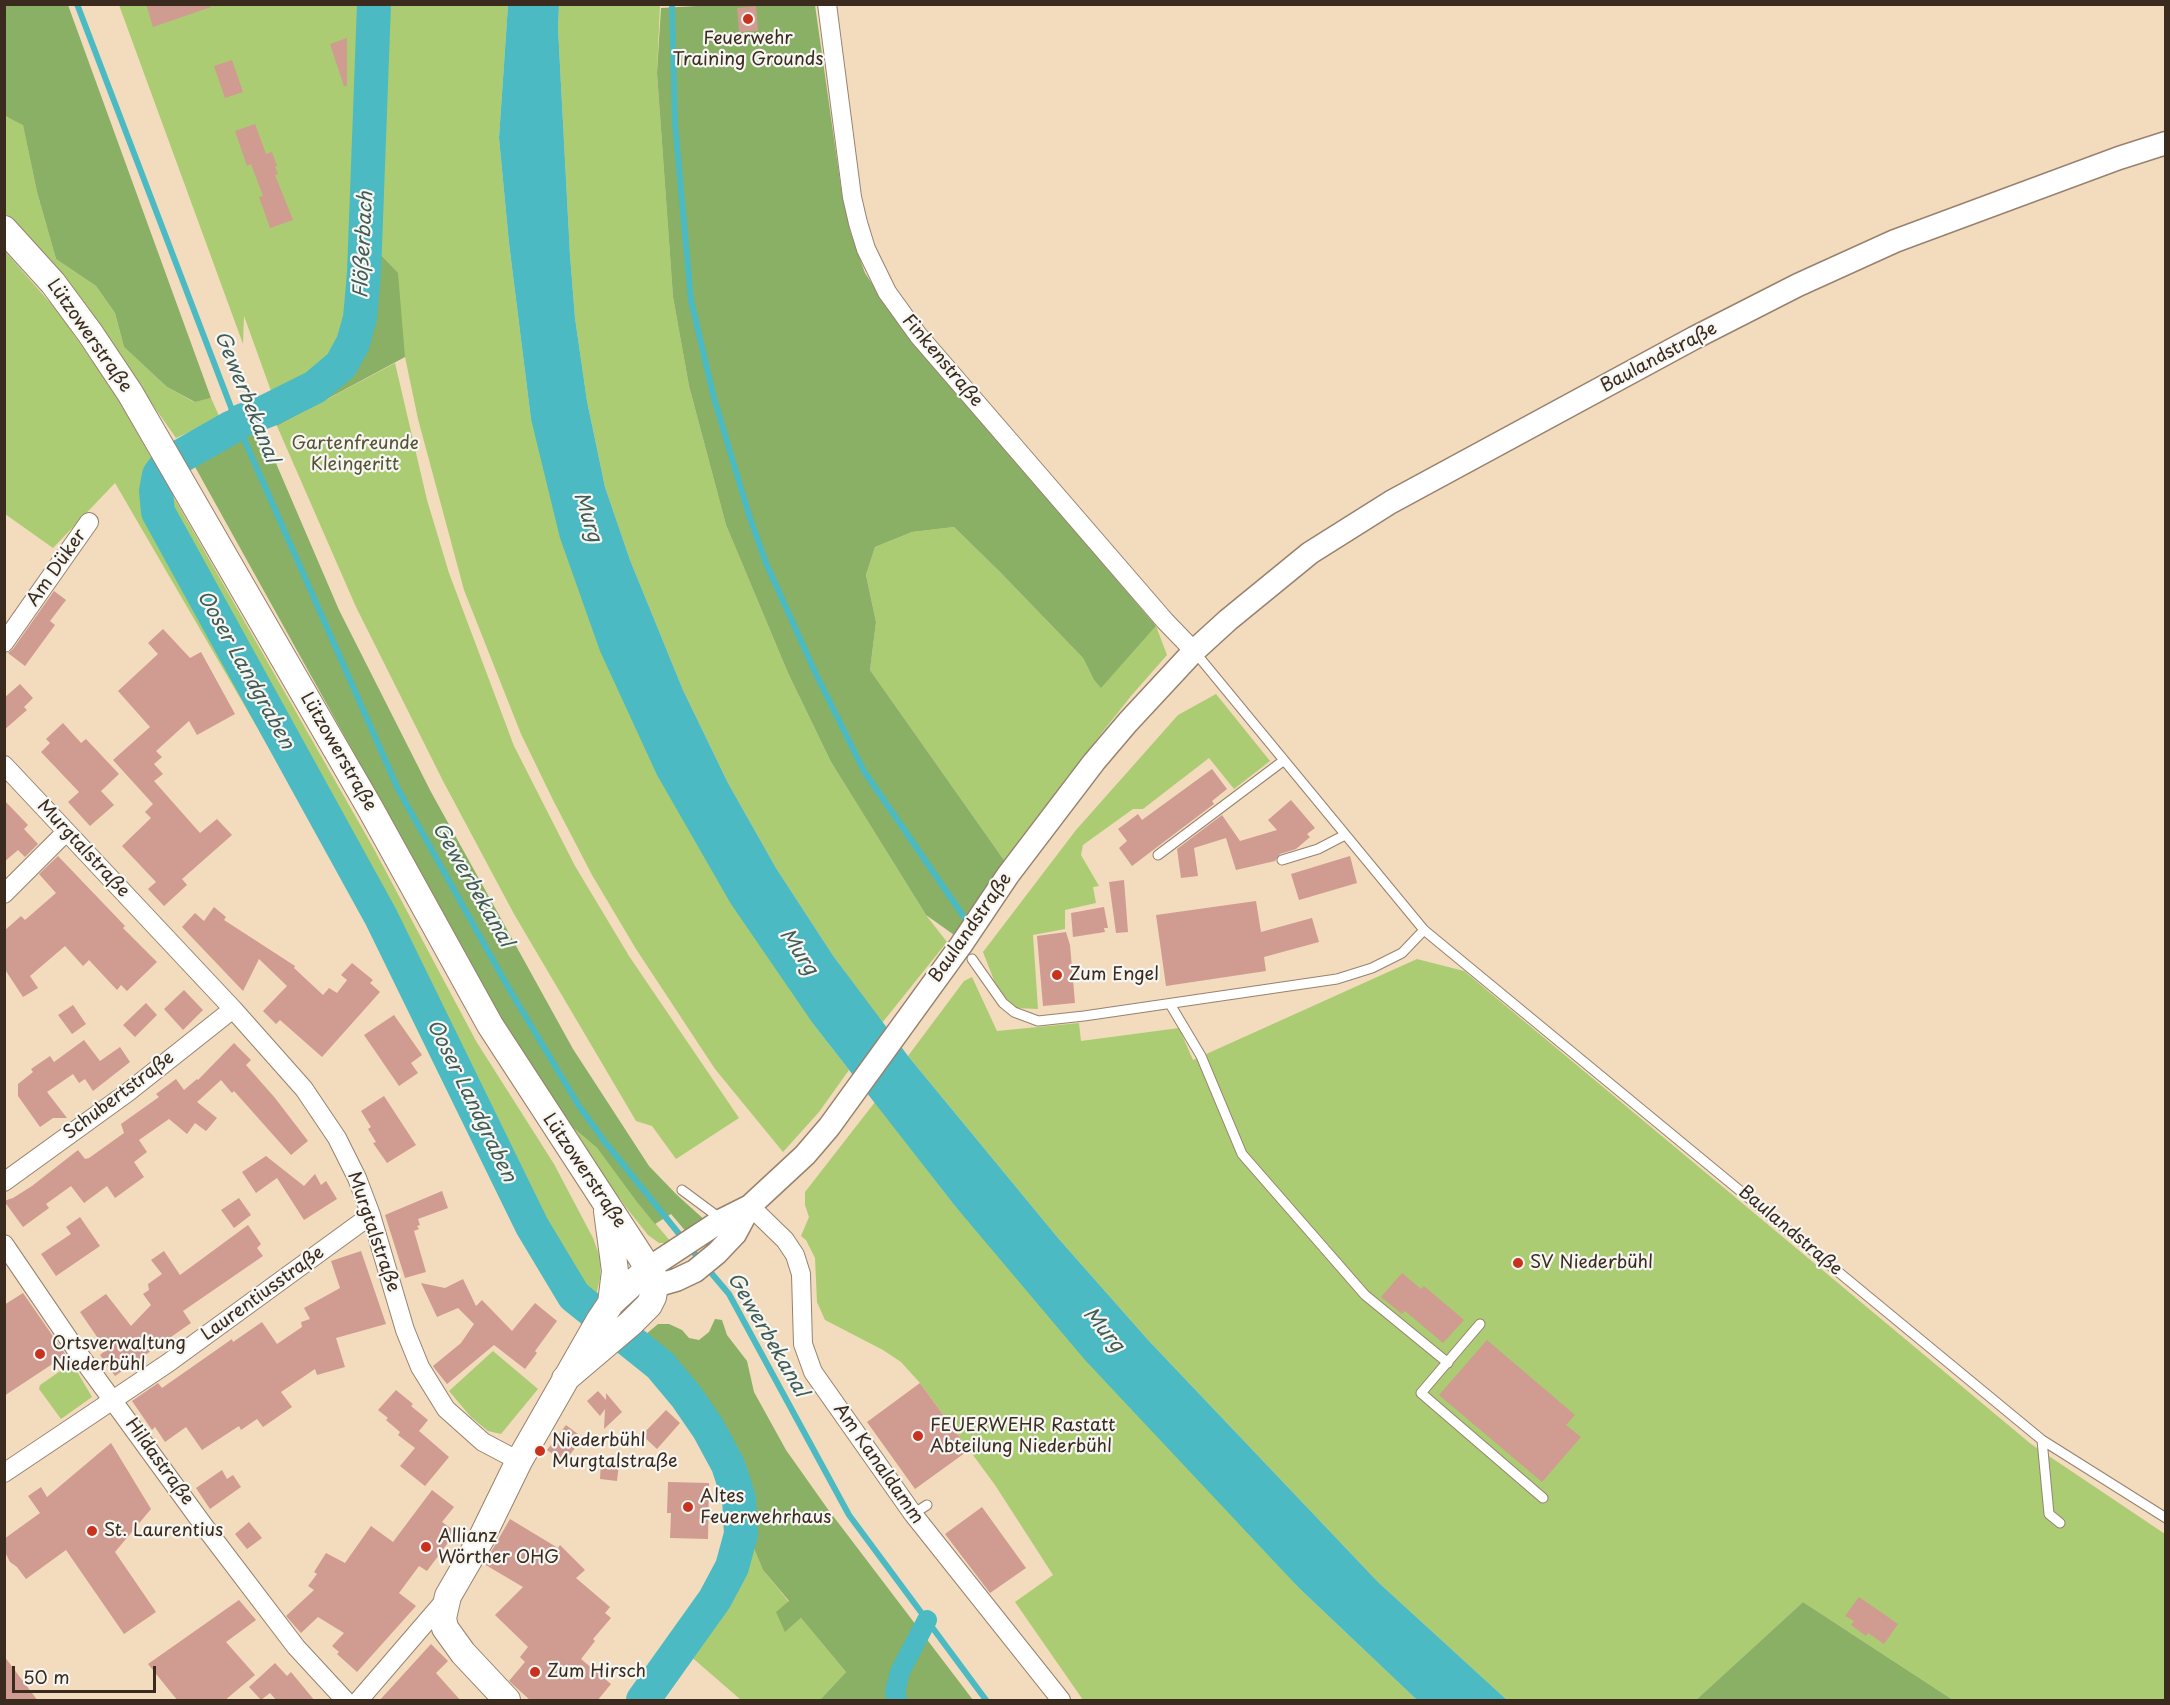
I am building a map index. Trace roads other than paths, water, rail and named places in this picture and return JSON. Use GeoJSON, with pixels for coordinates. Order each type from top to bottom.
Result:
{"type":"FeatureCollection","features":[{"type":"Feature","properties":{"kind":"main road","name":"Lützowerstraße"},"geometry":{"type":"LineString","coordinates":[[4,229],[53,283],[130,393],[370,808],[490,1025],[652,1277]]}},
{"type":"Feature","properties":{"kind":"main road"},"geometry":{"type":"LineString","coordinates":[[606,1203],[615,1271],[607,1322]]}},
{"type":"Feature","properties":{"kind":"main road","name":"Baulandstraße"},"geometry":{"type":"LineString","coordinates":[[519,1461],[566,1379],[607,1322],[652,1277]]}},
{"type":"Feature","properties":{"kind":"main road","name":"Baulandstraße"},"geometry":{"type":"LineString","coordinates":[[607,1322],[631,1323],[653,1297],[652,1277]]}},
{"type":"Feature","properties":{"kind":"main road"},"geometry":{"type":"LineString","coordinates":[[507,1701],[464,1653],[445,1628],[443,1618],[448,1596],[481,1539],[519,1461]]}},
{"type":"Feature","properties":{"kind":"street","name":"Finkenstraße"},"geometry":{"type":"LineString","coordinates":[[827,4],[852,197],[866,249],[887,292],[926,344],[1194,651]]}},
{"type":"Feature","properties":{"kind":"street","name":"Baulandstraße"},"geometry":{"type":"LineString","coordinates":[[652,1277],[679,1248],[720,1228],[750,1206],[805,1155],[961,959],[1008,875],[1094,762],[1194,651],[1310,553],[1391,502],[1694,338],[1798,285],[1894,241],[2166,143]]}},
{"type":"Feature","properties":{"kind":"street","name":"Am Düker"},"geometry":{"type":"LineString","coordinates":[[4,643],[89,522]]}},
{"type":"Feature","properties":{"kind":"street","name":"Murgtalstraße"},"geometry":{"type":"LineString","coordinates":[[4,765],[233,1009],[304,1089],[337,1138],[357,1178],[371,1215],[405,1330],[420,1367],[446,1409],[483,1442],[519,1461]]}},
{"type":"Feature","properties":{"kind":"street"},"geometry":{"type":"LineString","coordinates":[[4,894],[66,832]]}},
{"type":"Feature","properties":{"kind":"street","name":"Schubertstraße"},"geometry":{"type":"LineString","coordinates":[[4,1182],[127,1092],[233,1009]]}},
{"type":"Feature","properties":{"kind":"street","name":"Am Kanaldamm"},"geometry":{"type":"LineString","coordinates":[[750,1206],[785,1240],[795,1255],[801,1274],[803,1344],[813,1372],[920,1510],[1061,1701]]}},
{"type":"Feature","properties":{"kind":"street","name":"Laurentiusstraße"},"geometry":{"type":"LineString","coordinates":[[4,1473],[168,1363],[371,1215]]}},
{"type":"Feature","properties":{"kind":"street","name":"Baulandstraße"},"geometry":{"type":"LineString","coordinates":[[652,1277],[676,1280],[694,1271],[717,1253],[720,1228]]}},
{"type":"Feature","properties":{"kind":"street","name":"Hildastraße"},"geometry":{"type":"LineString","coordinates":[[4,1244],[81,1357],[207,1530],[296,1647],[345,1701]]}},
{"type":"Feature","properties":{"kind":"street"},"geometry":{"type":"LineString","coordinates":[[359,1701],[448,1596]]}},
{"type":"Feature","properties":{"kind":"lane","name":"Baulandstraße"},"geometry":{"type":"LineString","coordinates":[[1194,651],[1424,930],[2042,1440],[2166,1518]]}},
{"type":"Feature","properties":{"kind":"lane"},"geometry":{"type":"LineString","coordinates":[[1158,855],[1283,761]]}},
{"type":"Feature","properties":{"kind":"lane"},"geometry":{"type":"LineString","coordinates":[[1282,860],[1318,849],[1345,835]]}},
{"type":"Feature","properties":{"kind":"lane"},"geometry":{"type":"LineString","coordinates":[[961,959],[1014,1012],[1038,1021],[1337,979],[1372,968],[1402,953],[1424,930]]}},
{"type":"Feature","properties":{"kind":"lane"},"geometry":{"type":"LineString","coordinates":[[1170,1004],[1201,1056],[1242,1154],[1365,1295],[1448,1363]]}},
{"type":"Feature","properties":{"kind":"lane"},"geometry":{"type":"LineString","coordinates":[[682,1190],[720,1228]]}},
{"type":"Feature","properties":{"kind":"lane"},"geometry":{"type":"LineString","coordinates":[[1480,1324],[1421,1393],[1543,1498]]}},
{"type":"Feature","properties":{"kind":"lane"},"geometry":{"type":"LineString","coordinates":[[2042,1440],[2049,1514],[2061,1523]]}},
{"type":"Feature","properties":{"kind":"water","name":"Murg"},"geometry":{"type":"Polygon","coordinates":[[[508,5],[559,5],[558,28],[575,318],[587,401],[605,487],[630,560],[683,690],[728,783],[776,868],[834,957],[908,1056],[1058,1238],[1149,1341],[1378,1582],[1507,1700],[1417,1700],[1299,1588],[1085,1360],[955,1206],[814,1025],[731,904],[657,775],[600,651],[560,538],[531,419],[509,243],[499,138],[508,5]]]}},
{"type":"Feature","properties":{"kind":"waterway","name":"Gewerbekanal"},"geometry":{"type":"LineString","coordinates":[[77,4],[237,423],[398,789],[508,987],[579,1106],[684,1240]]}},
{"type":"Feature","properties":{"kind":"waterway","name":"Flößerbach"},"geometry":{"type":"LineString","coordinates":[[241,421],[315,387],[341,365],[353,343],[360,318],[364,273],[374,4]]}},
{"type":"Feature","properties":{"kind":"waterway"},"geometry":{"type":"LineString","coordinates":[[672,4],[675,123],[691,300],[714,398],[749,515],[766,563],[816,674],[864,771],[964,917]]}},
{"type":"Feature","properties":{"kind":"waterway","name":"Ooser Landgraben"},"geometry":{"type":"LineString","coordinates":[[232,427],[167,464],[159,475],[156,491],[158,512],[381,917],[532,1226],[574,1296],[660,1365],[686,1396],[708,1428],[728,1465],[739,1498],[741,1534],[732,1567],[715,1599],[643,1700]]}},
{"type":"Feature","properties":{"kind":"waterway","name":"Ooser Landgraben"},"geometry":{"type":"LineString","coordinates":[[153,495],[156,491]]}},
{"type":"Feature","properties":{"kind":"waterway","name":"Gewerbekanal"},"geometry":{"type":"LineString","coordinates":[[690,1248],[729,1294],[849,1515],[986,1700]]}},
{"type":"Feature","properties":{"kind":"waterway"},"geometry":{"type":"LineString","coordinates":[[897,1700],[895,1692],[900,1672],[927,1620]]}},
{"type":"Feature","properties":{"kind":"place","name":"Feuerwehr Training Grounds"},"geometry":{"type":"Point","coordinates":[748,19]}},
{"type":"Feature","properties":{"kind":"place","name":"Zum Engel"},"geometry":{"type":"Point","coordinates":[1057,975]}},
{"type":"Feature","properties":{"kind":"place","name":"SV Niederbühl"},"geometry":{"type":"Point","coordinates":[1518,1263]}},
{"type":"Feature","properties":{"kind":"place","name":"Ortsverwaltung Niederbühl"},"geometry":{"type":"Point","coordinates":[40,1354]}},
{"type":"Feature","properties":{"kind":"place","name":"FEUERWEHR Rastatt Abteilung Niederbühl"},"geometry":{"type":"Point","coordinates":[918,1436]}},
{"type":"Feature","properties":{"kind":"place","name":"Niederbühl Murgtalstraße"},"geometry":{"type":"Point","coordinates":[540,1451]}},
{"type":"Feature","properties":{"kind":"place","name":"Altes Feuerwehrhaus"},"geometry":{"type":"Point","coordinates":[688,1507]}},
{"type":"Feature","properties":{"kind":"place","name":"St. Laurentius"},"geometry":{"type":"Point","coordinates":[92,1531]}},
{"type":"Feature","properties":{"kind":"place","name":"Allianz Wörther OHG"},"geometry":{"type":"Point","coordinates":[426,1547]}},
{"type":"Feature","properties":{"kind":"place","name":"Zum Hirsch"},"geometry":{"type":"Point","coordinates":[535,1672]}},
{"type":"Feature","properties":{"kind":"park label","name":"Gartenfreunde Kleingeritt"},"geometry":{"type":"Point","coordinates":[355,454]}}]}
